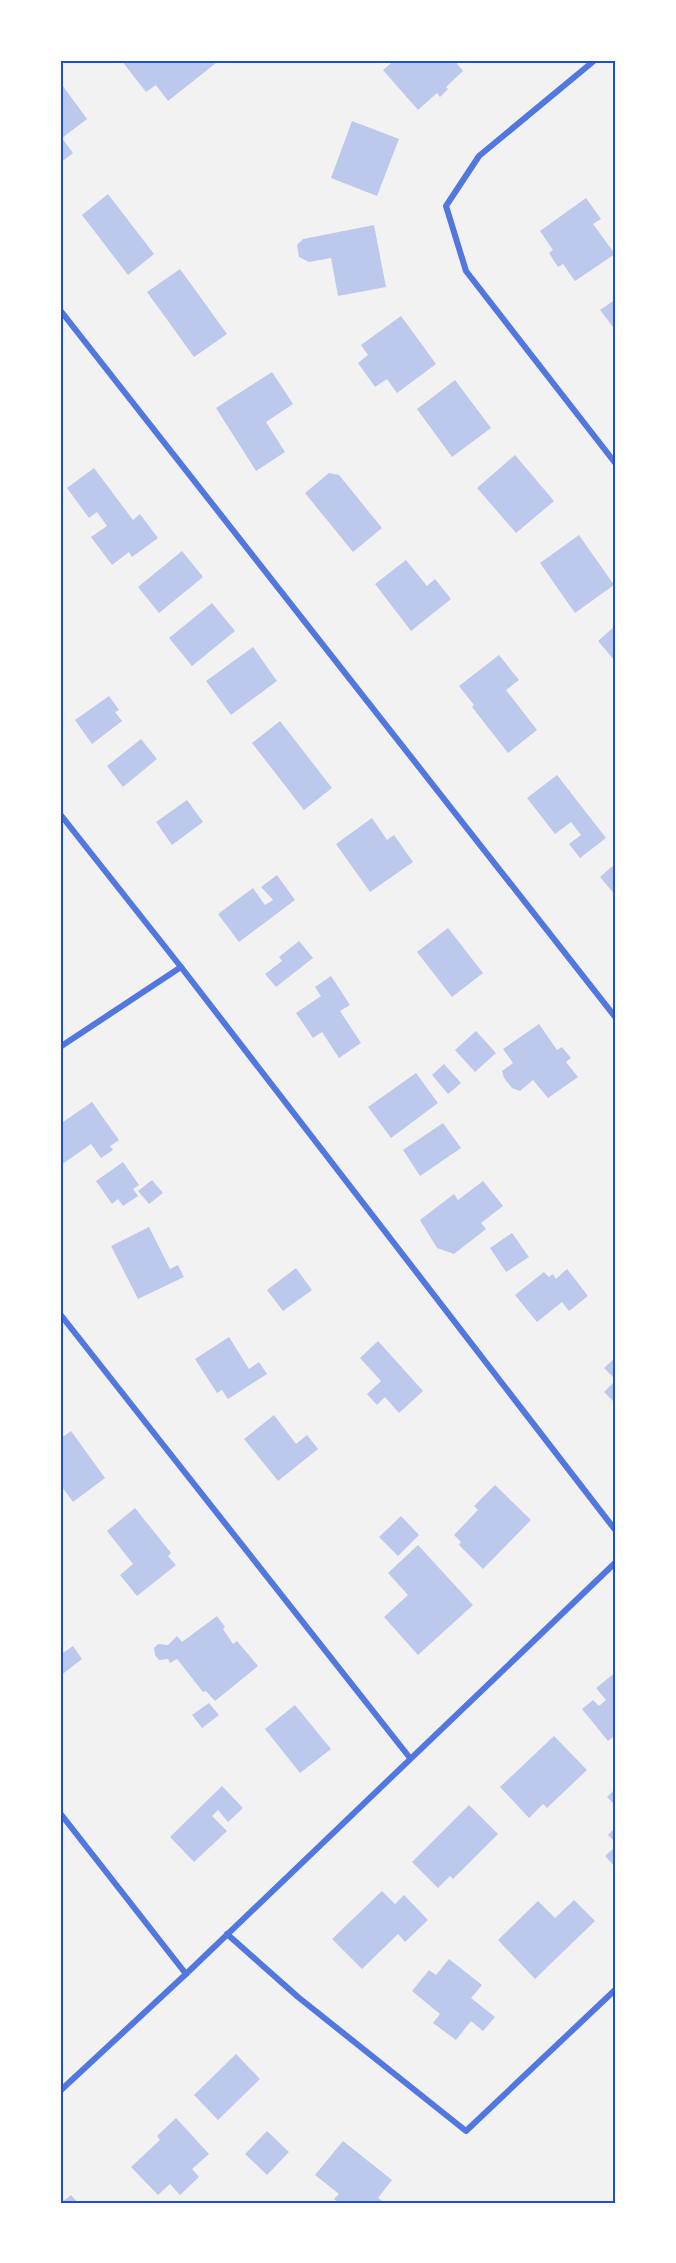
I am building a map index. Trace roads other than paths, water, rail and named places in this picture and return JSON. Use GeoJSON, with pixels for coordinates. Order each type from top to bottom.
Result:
{"type":"FeatureCollection","features":[{"type":"Feature","properties":{"kind":"street"},"geometry":{"type":"LineString","coordinates":[[595,60],[478,156],[446,206],[466,271],[616,464]]}},
{"type":"Feature","properties":{"kind":"street"},"geometry":{"type":"LineString","coordinates":[[60,310],[616,1018]]}},
{"type":"Feature","properties":{"kind":"street"},"geometry":{"type":"LineString","coordinates":[[60,814],[181,967],[616,1531]]}},
{"type":"Feature","properties":{"kind":"street"},"geometry":{"type":"LineString","coordinates":[[60,1047],[181,967]]}},
{"type":"Feature","properties":{"kind":"street"},"geometry":{"type":"LineString","coordinates":[[60,1314],[410,1758]]}},
{"type":"Feature","properties":{"kind":"street"},"geometry":{"type":"LineString","coordinates":[[60,2091],[186,1974],[616,1562]]}},
{"type":"Feature","properties":{"kind":"street"},"geometry":{"type":"LineString","coordinates":[[60,1813],[186,1974]]}},
{"type":"Feature","properties":{"kind":"street"},"geometry":{"type":"LineString","coordinates":[[227,1934],[298,1996],[466,2131],[616,1989]]}}]}
